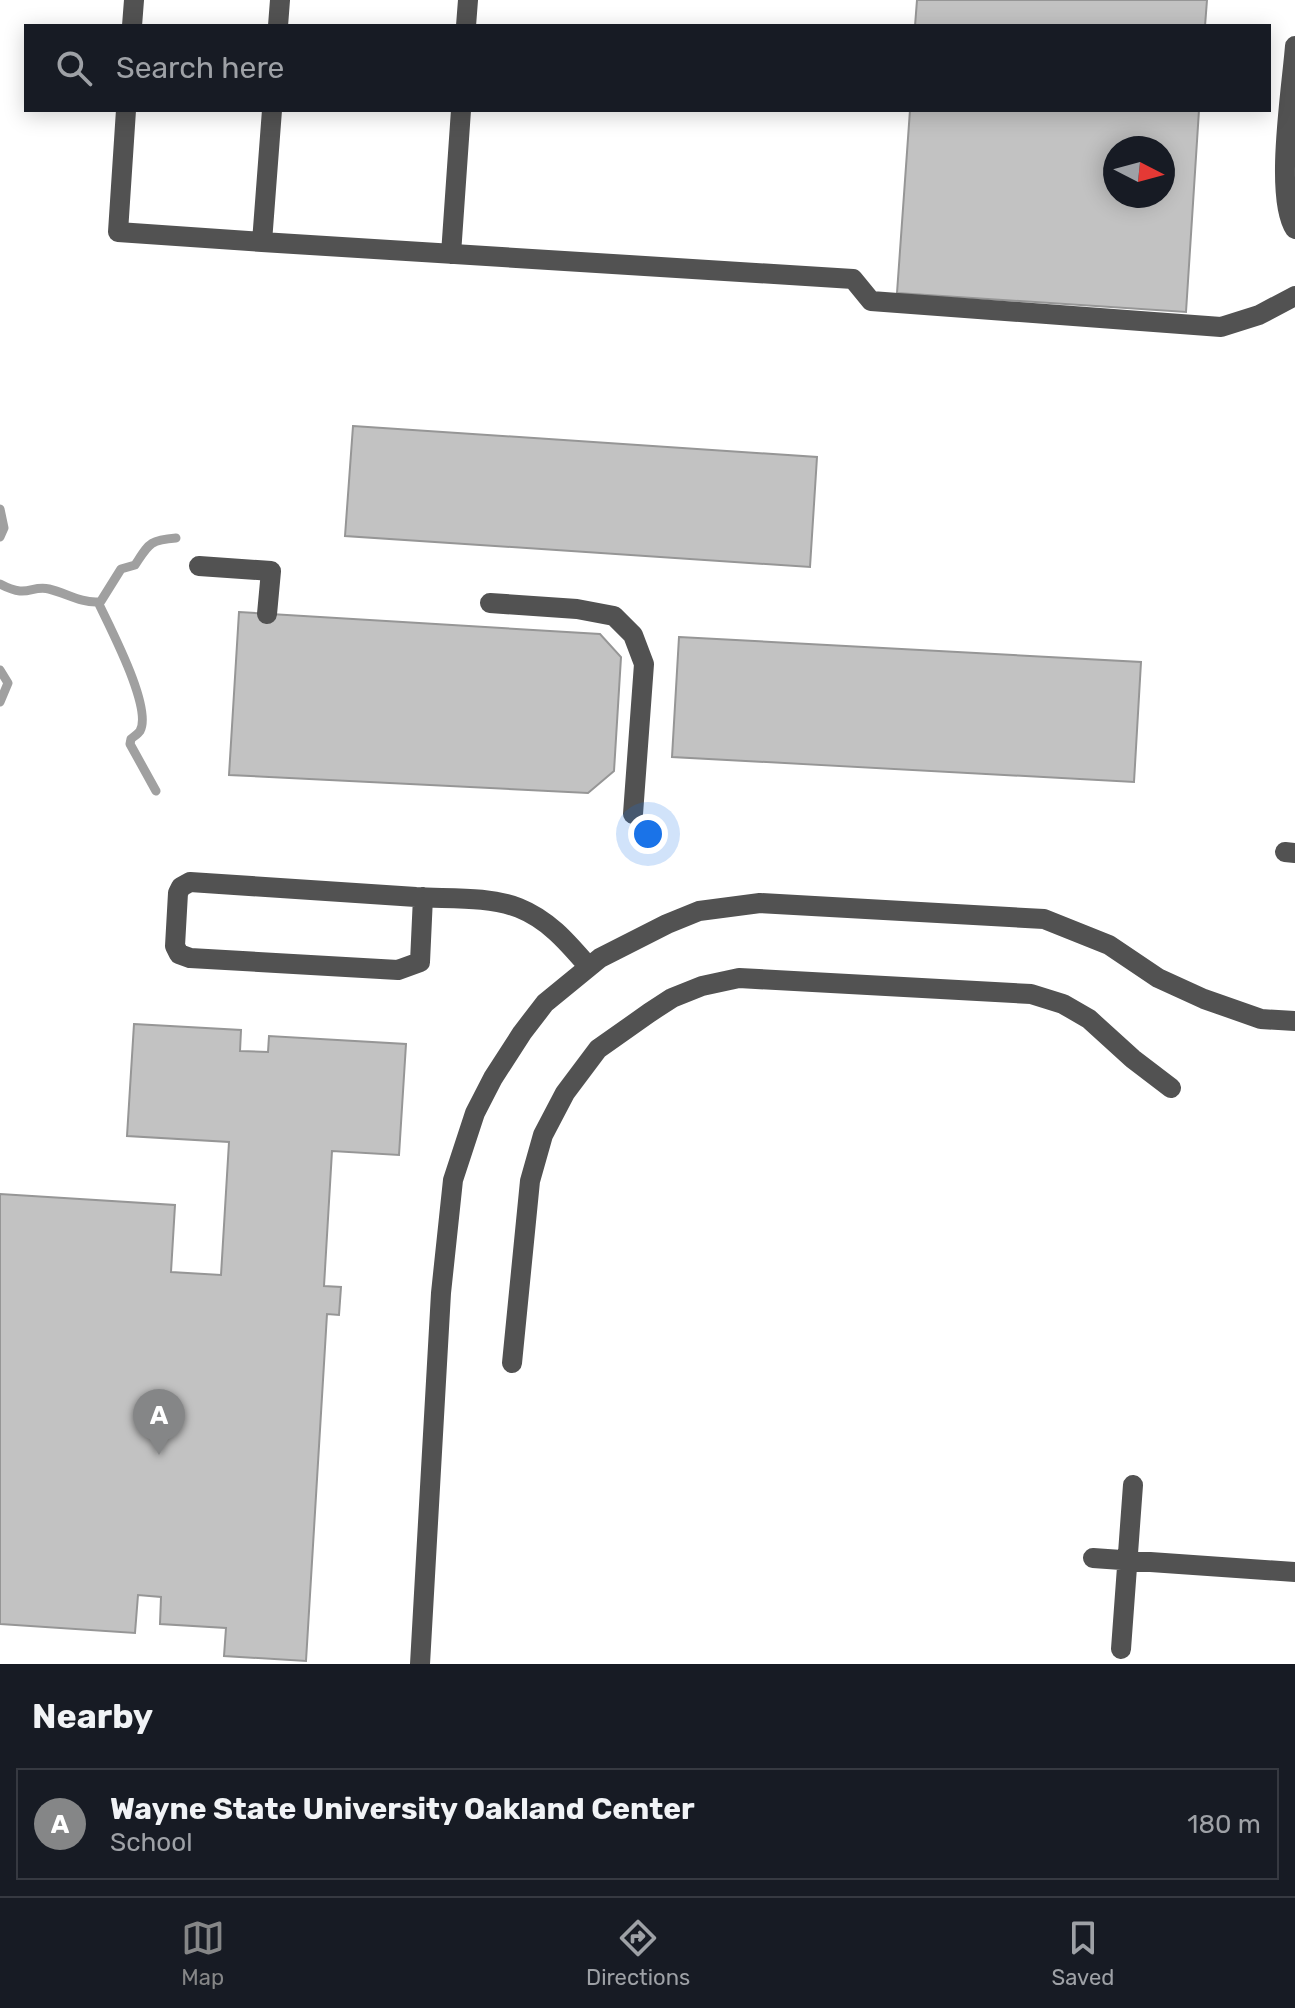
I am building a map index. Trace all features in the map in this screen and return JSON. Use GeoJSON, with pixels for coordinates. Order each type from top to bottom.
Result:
{"type":"FeatureCollection","features":[{"type":"Feature","properties":{"kind":"lane"},"geometry":{"type":"LineString","coordinates":[[132,24],[134,0]]}},
{"type":"Feature","properties":{"kind":"lane"},"geometry":{"type":"LineString","coordinates":[[278,24],[280,0]]}},
{"type":"Feature","properties":{"kind":"lane"},"geometry":{"type":"LineString","coordinates":[[466,24],[468,0]]}},
{"type":"Feature","properties":{"kind":"lane"},"geometry":{"type":"LineString","coordinates":[[1295,46],[1285,174],[1290,221],[1295,229]]}},
{"type":"Feature","properties":{"kind":"lane"},"geometry":{"type":"LineString","coordinates":[[126,112],[118,232],[853,279],[871,301],[1221,327],[1259,315],[1295,296]]}},
{"type":"Feature","properties":{"kind":"lane"},"geometry":{"type":"LineString","coordinates":[[262,242],[272,112]]}},
{"type":"Feature","properties":{"kind":"lane"},"geometry":{"type":"LineString","coordinates":[[451,254],[461,112]]}},
{"type":"Feature","properties":{"kind":"lane"},"geometry":{"type":"LineString","coordinates":[[199,566],[271,571],[267,614]]}},
{"type":"Feature","properties":{"kind":"lane"},"geometry":{"type":"LineString","coordinates":[[490,603],[577,609],[614,616],[633,635],[644,664],[633,814]]}},
{"type":"Feature","properties":{"kind":"lane"},"geometry":{"type":"LineString","coordinates":[[423,897],[420,962],[398,970],[190,958],[179,954],[175,946],[178,893],[190,882],[423,897],[490,902],[517,907],[542,919],[564,937],[588,966]]}},
{"type":"Feature","properties":{"kind":"lane"},"geometry":{"type":"LineString","coordinates":[[420,1664],[441,1293],[453,1180],[475,1113],[493,1078],[545,1003],[588,966],[635,939],[699,911],[760,903],[1044,919],[1109,945],[1158,978],[1204,999],[1261,1019],[1295,1021]]}},
{"type":"Feature","properties":{"kind":"lane"},"geometry":{"type":"LineString","coordinates":[[512,1363],[530,1181],[543,1135],[565,1093],[598,1049],[672,998],[702,986],[739,978],[1031,994],[1063,1004],[1089,1019],[1171,1088]]}},
{"type":"Feature","properties":{"kind":"lane"},"geometry":{"type":"LineString","coordinates":[[1121,1649],[1133,1485]]}},
{"type":"Feature","properties":{"kind":"lane"},"geometry":{"type":"LineString","coordinates":[[1093,1558],[1295,1572]]}},
{"type":"Feature","properties":{"kind":"building"},"geometry":{"type":"Polygon","coordinates":[[[917,0],[1207,0],[1205,24],[915,24],[917,0]]]}},
{"type":"Feature","properties":{"kind":"building"},"geometry":{"type":"Polygon","coordinates":[[[910,112],[1199,112],[1186,312],[897,293],[910,112]]]}},
{"type":"Feature","properties":{"kind":"building"},"geometry":{"type":"Polygon","coordinates":[[[353,426],[817,457],[810,567],[345,536],[353,426]]]}},
{"type":"Feature","properties":{"kind":"building"},"geometry":{"type":"Polygon","coordinates":[[[239,612],[600,634],[621,657],[614,771],[588,793],[229,775],[239,612]]]}},
{"type":"Feature","properties":{"kind":"building"},"geometry":{"type":"Polygon","coordinates":[[[679,637],[1141,662],[1134,782],[672,757],[679,637]]]}},
{"type":"Feature","properties":{"kind":"building"},"geometry":{"type":"Polygon","coordinates":[[[134,1024],[241,1030],[240,1051],[268,1052],[269,1036],[406,1044],[399,1155],[332,1151],[324,1286],[341,1287],[339,1315],[327,1314],[306,1661],[224,1656],[226,1628],[160,1624],[161,1597],[138,1595],[135,1633],[0,1624],[0,1194],[175,1205],[171,1272],[221,1275],[229,1142],[127,1136],[134,1024]]]}},
{"type":"Feature","properties":{"kind":"waterway"},"geometry":{"type":"LineString","coordinates":[[0,509],[4,528],[0,537]]}},
{"type":"Feature","properties":{"kind":"waterway"},"geometry":{"type":"LineString","coordinates":[[98,602],[121,569],[135,565],[151,544],[176,538]]}},
{"type":"Feature","properties":{"kind":"waterway"},"geometry":{"type":"LineString","coordinates":[[0,584],[17,591],[49,589],[98,602]]}},
{"type":"Feature","properties":{"kind":"waterway"},"geometry":{"type":"LineString","coordinates":[[98,602],[128,667],[140,705],[140,731],[130,744],[156,791]]}},
{"type":"Feature","properties":{"kind":"waterway"},"geometry":{"type":"LineString","coordinates":[[0,670],[8,683],[0,702]]}},
{"type":"Feature","properties":{"kind":"place","name":"Wayne State University Oakland Center"},"geometry":{"type":"Point","coordinates":[159,1455]}}]}
